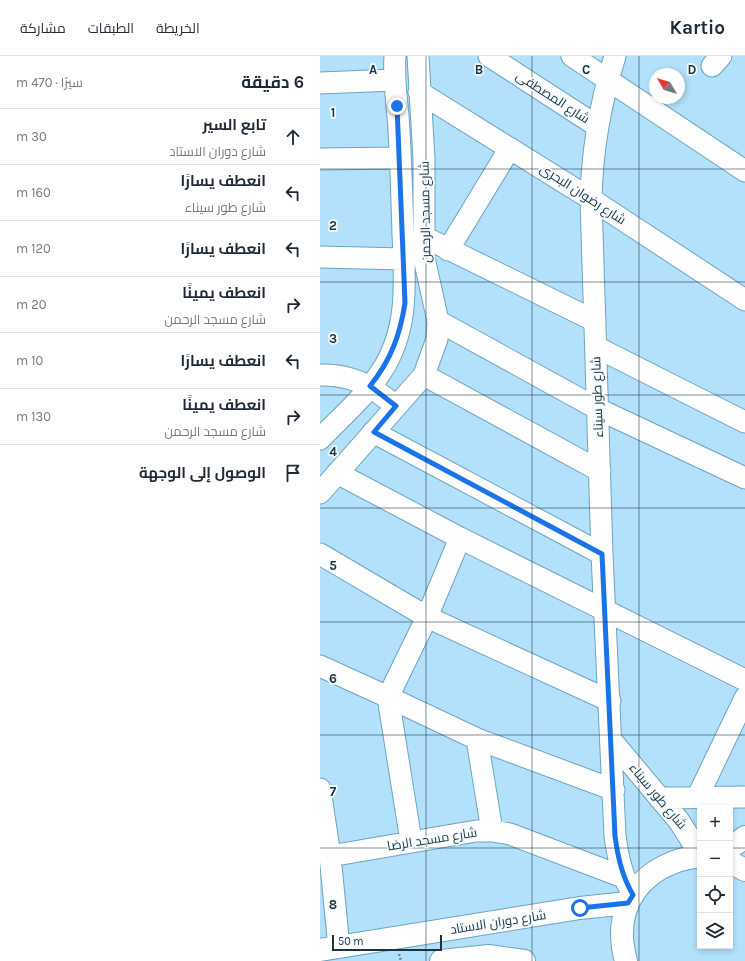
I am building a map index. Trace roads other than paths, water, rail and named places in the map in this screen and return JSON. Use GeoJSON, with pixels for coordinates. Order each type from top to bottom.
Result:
{"type":"FeatureCollection","features":[{"type":"Feature","properties":{"kind":"main road"},"geometry":{"type":"LineString","coordinates":[[733,846],[745,836]]}},
{"type":"Feature","properties":{"kind":"main road"},"geometry":{"type":"LineString","coordinates":[[626,961],[622,947],[622,924],[628,892],[662,866],[681,859],[697,856]]}},
{"type":"Feature","properties":{"kind":"main road"},"geometry":{"type":"LineString","coordinates":[[733,864],[745,870]]}},
{"type":"Feature","properties":{"kind":"main road","name":"شارع دوران الاستاد"},"geometry":{"type":"LineString","coordinates":[[330,949],[580,908],[628,892]]}},
{"type":"Feature","properties":{"kind":"main road"},"geometry":{"type":"LineString","coordinates":[[441,961],[489,956],[524,961]]}},
{"type":"Feature","properties":{"kind":"street","name":"شارع مسجد الرحمن"},"geometry":{"type":"LineString","coordinates":[[320,439],[382,372],[401,328],[405,303],[404,259],[394,56]]}},
{"type":"Feature","properties":{"kind":"street","name":"شارع مسجد الرحمن"},"geometry":{"type":"LineString","coordinates":[[320,492],[424,375],[437,339],[438,321],[424,258],[424,159],[418,56]]}},
{"type":"Feature","properties":{"kind":"street","name":"شارع المصطفى"},"geometry":{"type":"LineString","coordinates":[[489,56],[597,126]]}},
{"type":"Feature","properties":{"kind":"street"},"geometry":{"type":"LineString","coordinates":[[572,56],[745,170]]}},
{"type":"Feature","properties":{"kind":"street","name":"شارع طور سيناء"},"geometry":{"type":"LineString","coordinates":[[615,56],[607,80],[597,126],[592,161],[591,199],[602,554],[614,790],[618,857],[628,892]]}},
{"type":"Feature","properties":{"kind":"street"},"geometry":{"type":"LineString","coordinates":[[320,83],[394,80]]}},
{"type":"Feature","properties":{"kind":"street","name":"شارع رضوان البحرى"},"geometry":{"type":"LineString","coordinates":[[419,92],[591,199],[745,300]]}},
{"type":"Feature","properties":{"kind":"street"},"geometry":{"type":"LineString","coordinates":[[448,250],[510,148]]}},
{"type":"Feature","properties":{"kind":"street"},"geometry":{"type":"LineString","coordinates":[[320,159],[400,158]]}},
{"type":"Feature","properties":{"kind":"street"},"geometry":{"type":"LineString","coordinates":[[424,237],[595,321]]}},
{"type":"Feature","properties":{"kind":"street"},"geometry":{"type":"LineString","coordinates":[[320,257],[404,259]]}},
{"type":"Feature","properties":{"kind":"street"},"geometry":{"type":"LineString","coordinates":[[438,321],[598,409],[745,478]]}},
{"type":"Feature","properties":{"kind":"street"},"geometry":{"type":"LineString","coordinates":[[596,347],[745,422]]}},
{"type":"Feature","properties":{"kind":"street"},"geometry":{"type":"LineString","coordinates":[[320,375],[336,374],[370,386],[396,406]]}},
{"type":"Feature","properties":{"kind":"street"},"geometry":{"type":"LineString","coordinates":[[424,375],[600,471]]}},
{"type":"Feature","properties":{"kind":"street"},"geometry":{"type":"LineString","coordinates":[[374,432],[602,554]]}},
{"type":"Feature","properties":{"kind":"street"},"geometry":{"type":"LineString","coordinates":[[337,473],[460,538],[745,680]]}},
{"type":"Feature","properties":{"kind":"street"},"geometry":{"type":"LineString","coordinates":[[411,841],[388,697],[427,617],[460,538]]}},
{"type":"Feature","properties":{"kind":"street"},"geometry":{"type":"LineString","coordinates":[[320,554],[427,617],[610,701]]}},
{"type":"Feature","properties":{"kind":"street"},"geometry":{"type":"LineString","coordinates":[[320,666],[477,739],[614,790]]}},
{"type":"Feature","properties":{"kind":"street"},"geometry":{"type":"LineString","coordinates":[[698,796],[745,698]]}},
{"type":"Feature","properties":{"kind":"street"},"geometry":{"type":"LineString","coordinates":[[477,739],[492,831]]}},
{"type":"Feature","properties":{"kind":"street","name":"شارع طور سيناء"},"geometry":{"type":"LineString","coordinates":[[612,741],[688,832],[697,849]]}},
{"type":"Feature","properties":{"kind":"street"},"geometry":{"type":"LineString","coordinates":[[320,788],[327,869],[330,949]]}},
{"type":"Feature","properties":{"kind":"street"},"geometry":{"type":"LineString","coordinates":[[659,798],[698,796],[745,797]]}},
{"type":"Feature","properties":{"kind":"street","name":"شارع مسجد الرضا"},"geometry":{"type":"LineString","coordinates":[[327,869],[411,841],[476,831],[492,831],[510,834],[628,892]]}}]}
